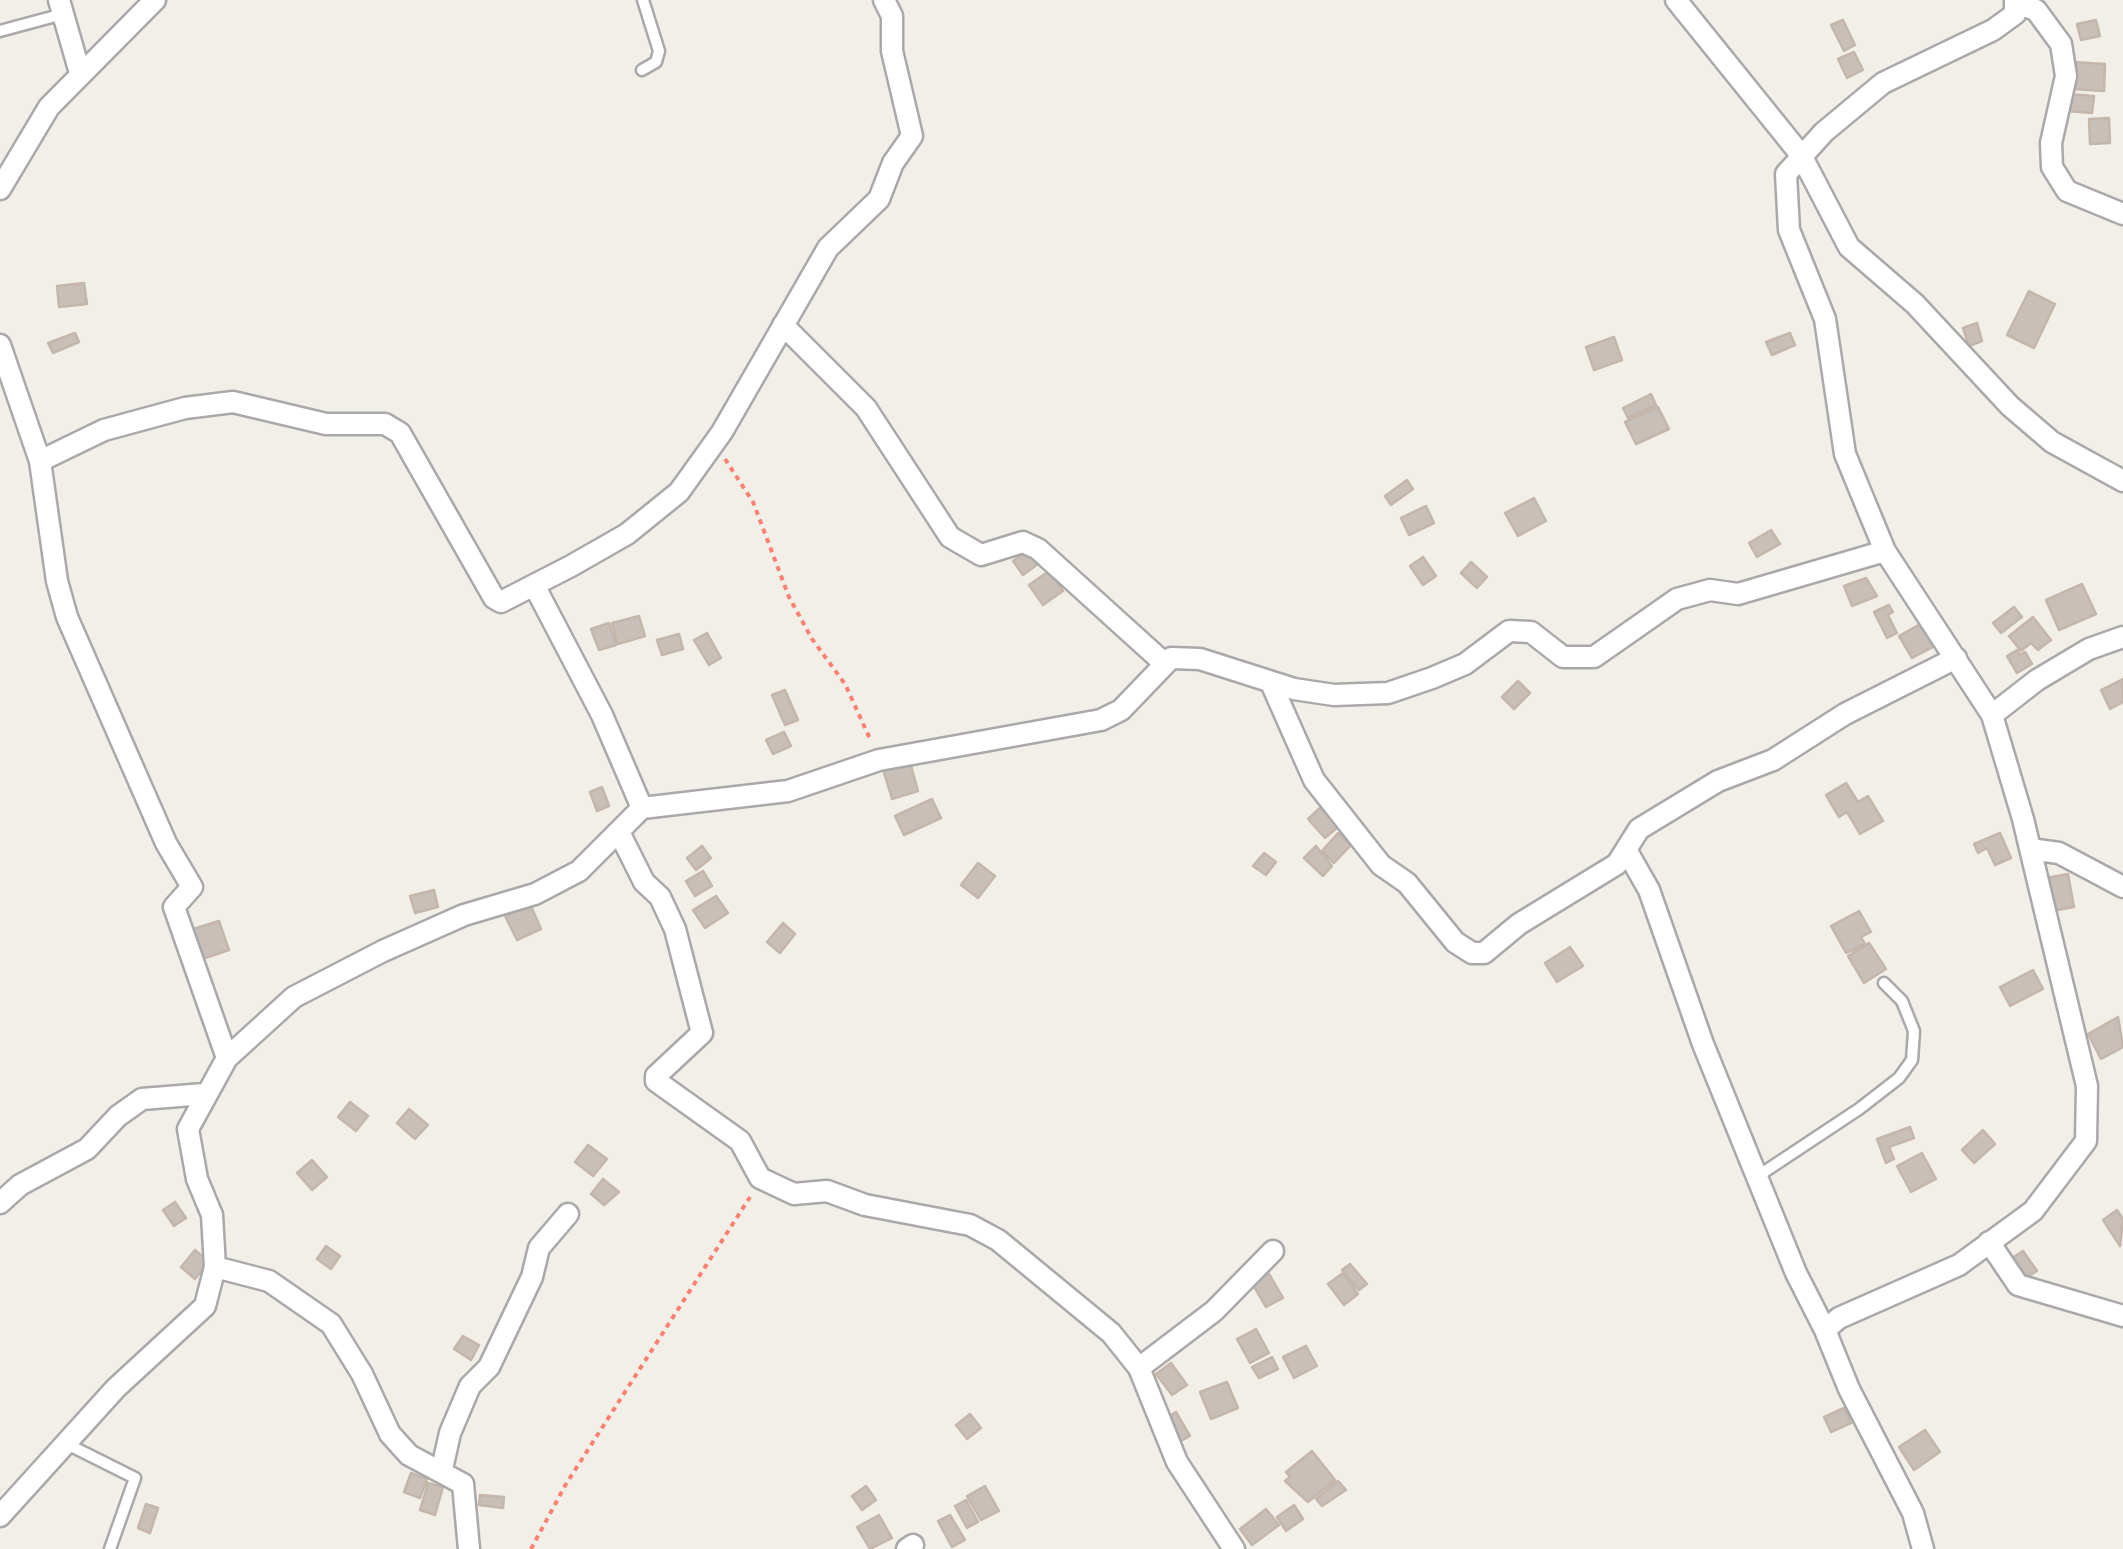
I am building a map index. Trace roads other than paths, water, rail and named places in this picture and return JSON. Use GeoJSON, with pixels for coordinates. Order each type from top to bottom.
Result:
{"type":"FeatureCollection","features":[{"type":"Feature","properties":{"kind":"street"},"geometry":{"type":"LineString","coordinates":[[0,189],[49,107],[155,0]]}},
{"type":"Feature","properties":{"kind":"street"},"geometry":{"type":"LineString","coordinates":[[40,461],[104,430],[185,408],[232,402],[326,424],[385,424],[400,433],[494,598],[501,602],[534,585],[627,534],[679,492],[716,442],[828,248],[879,199],[893,162],[912,136],[892,51],[892,16],[884,0]]}},
{"type":"Feature","properties":{"kind":"street"},"geometry":{"type":"LineString","coordinates":[[1676,0],[1802,155],[1849,247],[1915,304],[2038,430],[2123,481]]}},
{"type":"Feature","properties":{"kind":"street"},"geometry":{"type":"LineString","coordinates":[[1825,1330],[1840,1318],[1959,1265],[2032,1211],[2088,1132],[2087,1086],[2030,849],[1992,715],[1885,551],[1845,454],[1824,320],[1789,230],[1786,174],[1883,83],[1993,30],[2015,14],[2015,2],[2036,10],[2061,44],[2066,76],[2052,144],[2052,168],[2067,191],[2123,214]]}},
{"type":"Feature","properties":{"kind":"street"},"geometry":{"type":"LineString","coordinates":[[61,7],[80,73]]}},
{"type":"Feature","properties":{"kind":"street"},"geometry":{"type":"LineString","coordinates":[[783,325],[866,408],[950,537],[982,555],[1023,542],[1038,548],[1164,663]]}},
{"type":"Feature","properties":{"kind":"street"},"geometry":{"type":"LineString","coordinates":[[0,345],[40,461],[56,580],[67,617],[166,844],[192,888],[174,906],[227,1058]]}},
{"type":"Feature","properties":{"kind":"street"},"geometry":{"type":"LineString","coordinates":[[0,1516],[116,1388],[205,1306],[215,1267],[212,1215],[197,1179],[188,1129],[227,1058],[294,997],[464,915],[535,894],[580,871],[642,808],[788,791],[879,760],[1101,720],[1121,710],[1171,658],[1200,659],[1271,683],[1334,696],[1388,693],[1465,664],[1509,631],[1524,629],[1563,657],[1594,657],[1678,598],[1710,590],[1738,594],[1885,551]]}},
{"type":"Feature","properties":{"kind":"street"},"geometry":{"type":"LineString","coordinates":[[534,585],[602,715],[642,808]]}},
{"type":"Feature","properties":{"kind":"street"},"geometry":{"type":"LineString","coordinates":[[1992,715],[2037,680],[2089,649],[2123,637]]}},
{"type":"Feature","properties":{"kind":"street"},"geometry":{"type":"LineString","coordinates":[[1271,683],[1314,780],[1380,865],[1407,883],[1455,942],[1472,954],[1484,952],[1518,924],[1618,864],[1640,830],[1718,781],[1773,760],[1845,714],[1956,658]]}},
{"type":"Feature","properties":{"kind":"street"},"geometry":{"type":"LineString","coordinates":[[619,832],[644,882],[660,896],[675,929],[700,1018],[702,1032],[656,1081],[740,1141],[760,1178],[794,1194],[827,1191],[865,1205],[970,1225],[998,1240],[1111,1333],[1138,1368],[1176,1462],[1234,1549]]}},
{"type":"Feature","properties":{"kind":"street"},"geometry":{"type":"LineString","coordinates":[[2030,849],[2058,852],[2123,887]]}},
{"type":"Feature","properties":{"kind":"street"},"geometry":{"type":"LineString","coordinates":[[1628,853],[1649,890],[1757,1176],[1849,1389],[1913,1513],[1923,1549]]}},
{"type":"Feature","properties":{"kind":"street"},"geometry":{"type":"LineString","coordinates":[[0,1204],[20,1185],[87,1149],[118,1116],[142,1100],[158,1094],[204,1094]]}},
{"type":"Feature","properties":{"kind":"street"},"geometry":{"type":"LineString","coordinates":[[442,1469],[450,1433],[470,1386],[488,1367],[532,1276],[540,1248],[568,1214]]}},
{"type":"Feature","properties":{"kind":"street"},"geometry":{"type":"LineString","coordinates":[[1988,1242],[2018,1285],[2123,1316]]}},
{"type":"Feature","properties":{"kind":"street"},"geometry":{"type":"LineString","coordinates":[[1138,1368],[1214,1311],[1273,1251]]}},
{"type":"Feature","properties":{"kind":"street"},"geometry":{"type":"LineString","coordinates":[[215,1267],[269,1281],[331,1324],[362,1374],[390,1434],[410,1455],[442,1469],[463,1484],[469,1549]]}},
{"type":"Feature","properties":{"kind":"lane"},"geometry":{"type":"LineString","coordinates":[[642,70],[656,62],[660,51],[643,0]]}},
{"type":"Feature","properties":{"kind":"lane"},"geometry":{"type":"LineString","coordinates":[[0,30],[61,7]]}},
{"type":"Feature","properties":{"kind":"lane"},"geometry":{"type":"LineString","coordinates":[[1757,1176],[1860,1109],[1898,1078],[1912,1060],[1914,1031],[1902,1001],[1884,983]]}},
{"type":"Feature","properties":{"kind":"lane"},"geometry":{"type":"LineString","coordinates":[[68,1444],[136,1478],[110,1549]]}}]}
